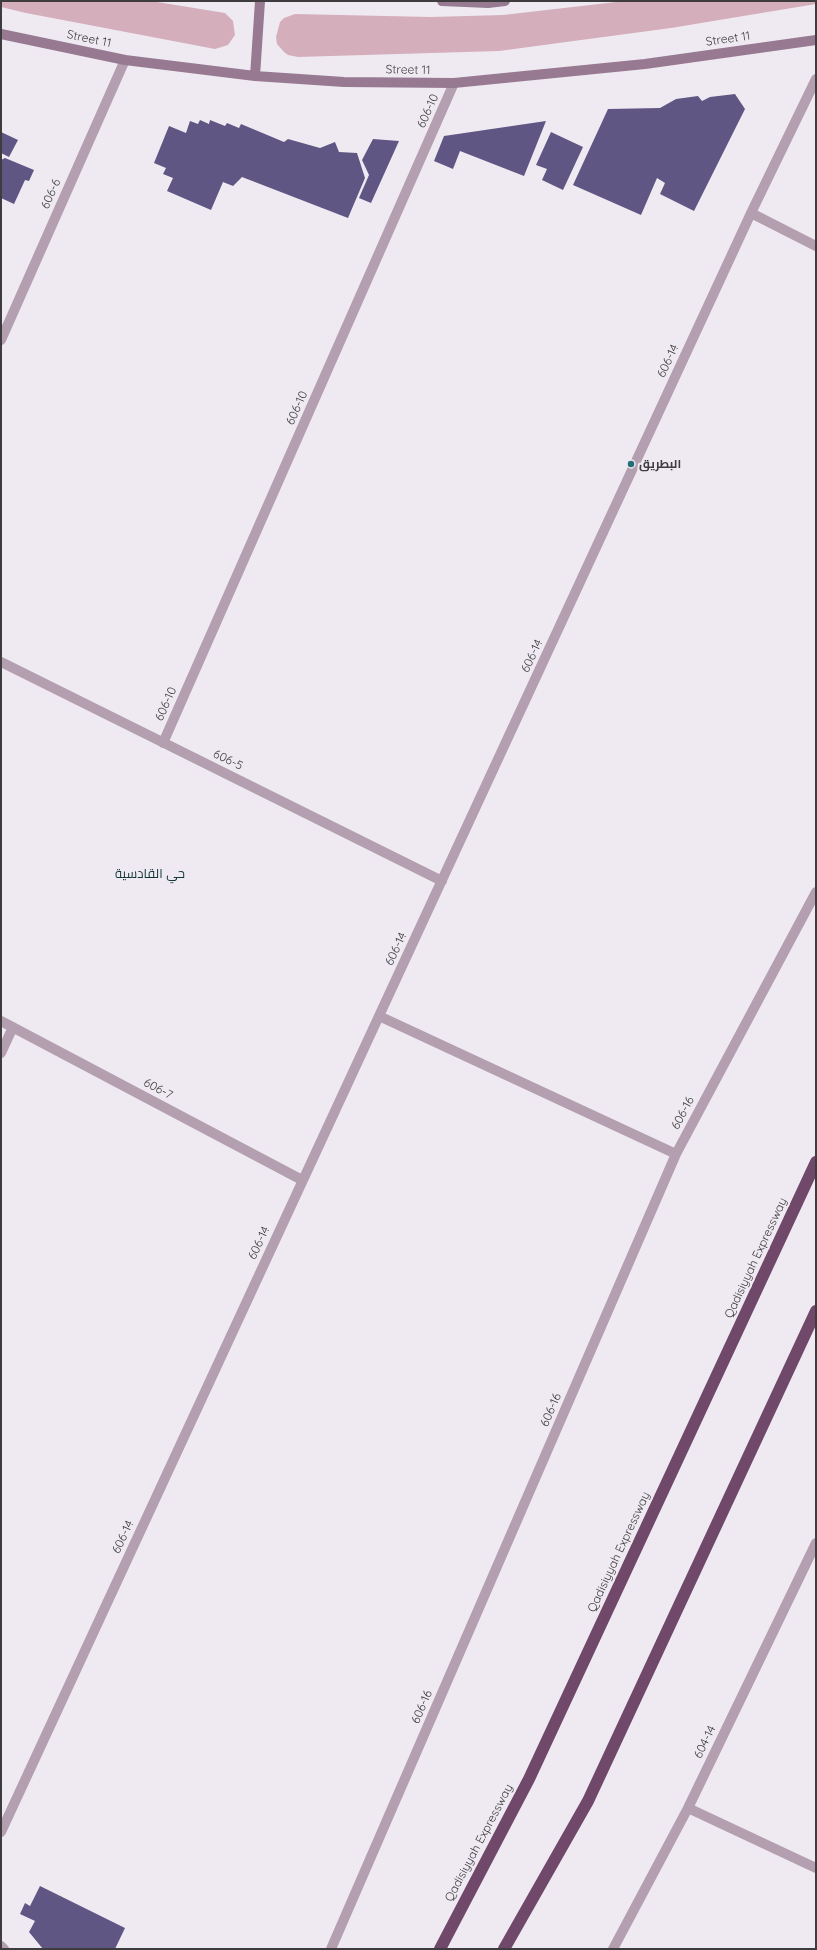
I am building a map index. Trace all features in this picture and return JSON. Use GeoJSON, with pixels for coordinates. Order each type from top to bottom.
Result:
{"type":"FeatureCollection","features":[{"type":"Feature","properties":{"kind":"highway","name":"Qadisiyyah Expressway"},"geometry":{"type":"LineString","coordinates":[[440,1949],[529,1779],[816,1162]]}},
{"type":"Feature","properties":{"kind":"highway"},"geometry":{"type":"LineString","coordinates":[[504,1949],[588,1801],[816,1311]]}},
{"type":"Feature","properties":{"kind":"street"},"geometry":{"type":"LineString","coordinates":[[255,76],[260,1]]}},
{"type":"Feature","properties":{"kind":"street"},"geometry":{"type":"LineString","coordinates":[[442,1],[504,1]]}},
{"type":"Feature","properties":{"kind":"street","name":"Street 11"},"geometry":{"type":"LineString","coordinates":[[1,34],[125,60],[255,76],[344,82],[454,83],[644,64],[816,40]]}},
{"type":"Feature","properties":{"kind":"street","name":"606-6"},"geometry":{"type":"LineString","coordinates":[[1,340],[125,60]]}},
{"type":"Feature","properties":{"kind":"street","name":"606-14"},"geometry":{"type":"LineString","coordinates":[[1,1832],[751,213],[816,79]]}},
{"type":"Feature","properties":{"kind":"street","name":"606-10"},"geometry":{"type":"LineString","coordinates":[[163,743],[454,83]]}},
{"type":"Feature","properties":{"kind":"street"},"geometry":{"type":"LineString","coordinates":[[751,213],[816,246]]}},
{"type":"Feature","properties":{"kind":"street","name":"606-5"},"geometry":{"type":"LineString","coordinates":[[1,662],[442,881]]}},
{"type":"Feature","properties":{"kind":"street","name":"606-16"},"geometry":{"type":"LineString","coordinates":[[331,1949],[676,1154],[816,892]]}},
{"type":"Feature","properties":{"kind":"street"},"geometry":{"type":"LineString","coordinates":[[379,1016],[676,1154]]}},
{"type":"Feature","properties":{"kind":"street","name":"606-7"},"geometry":{"type":"LineString","coordinates":[[1,1021],[302,1180]]}},
{"type":"Feature","properties":{"kind":"street"},"geometry":{"type":"LineString","coordinates":[[1,1053],[13,1027]]}},
{"type":"Feature","properties":{"kind":"street","name":"604-14"},"geometry":{"type":"LineString","coordinates":[[613,1949],[688,1808],[816,1543]]}},
{"type":"Feature","properties":{"kind":"street"},"geometry":{"type":"LineString","coordinates":[[688,1808],[816,1868]]}},
{"type":"Feature","properties":{"kind":"street"},"geometry":{"type":"LineString","coordinates":[[1,1946],[4,1949]]}},
{"type":"Feature","properties":{"kind":"shaded area"},"geometry":{"type":"Polygon","coordinates":[[[1,1],[151,1],[225,13],[233,21],[235,35],[228,45],[215,49],[26,13],[1,7],[1,1]]]}},
{"type":"Feature","properties":{"kind":"shaded area"},"geometry":{"type":"Polygon","coordinates":[[[625,1],[816,1],[816,4],[671,28],[499,51],[298,57],[288,55],[284,52],[277,44],[276,37],[280,22],[284,18],[295,14],[431,17],[503,15],[625,1]]]}},
{"type":"Feature","properties":{"kind":"building"},"geometry":{"type":"Polygon","coordinates":[[[735,94],[745,109],[694,211],[660,194],[665,183],[657,178],[641,215],[573,185],[608,109],[660,108],[676,99],[698,96],[702,101],[710,97],[735,94]]]}},
{"type":"Feature","properties":{"kind":"building"},"geometry":{"type":"Polygon","coordinates":[[[200,120],[209,124],[210,120],[225,126],[227,123],[239,128],[241,124],[284,142],[288,139],[320,148],[335,142],[339,152],[357,153],[365,178],[348,218],[242,177],[233,186],[223,182],[211,210],[167,191],[173,178],[163,174],[166,168],[154,163],[169,126],[186,133],[190,121],[198,124],[200,120]]]}},
{"type":"Feature","properties":{"kind":"building"},"geometry":{"type":"Polygon","coordinates":[[[546,121],[524,176],[460,151],[453,169],[434,161],[444,136],[546,121]]]}},
{"type":"Feature","properties":{"kind":"building"},"geometry":{"type":"Polygon","coordinates":[[[1,132],[18,140],[9,157],[1,153],[1,132]]]}},
{"type":"Feature","properties":{"kind":"building"},"geometry":{"type":"Polygon","coordinates":[[[551,132],[583,147],[563,190],[542,180],[547,169],[536,165],[551,132]]]}},
{"type":"Feature","properties":{"kind":"building"},"geometry":{"type":"Polygon","coordinates":[[[373,139],[399,141],[371,203],[359,198],[369,175],[362,160],[373,139]]]}},
{"type":"Feature","properties":{"kind":"building"},"geometry":{"type":"Polygon","coordinates":[[[5,158],[34,170],[29,181],[25,180],[14,204],[1,198],[1,160],[5,158]]]}},
{"type":"Feature","properties":{"kind":"building"},"geometry":{"type":"Polygon","coordinates":[[[40,1886],[125,1928],[115,1949],[43,1949],[29,1932],[35,1921],[20,1914],[25,1903],[30,1906],[40,1886]]]}},
{"type":"Feature","properties":{"kind":"place","name":"البطريق"},"geometry":{"type":"Point","coordinates":[631,464]}},
{"type":"Feature","properties":{"kind":"district","name":"حي القادسية"},"geometry":{"type":"Point","coordinates":[150,874]}}]}
